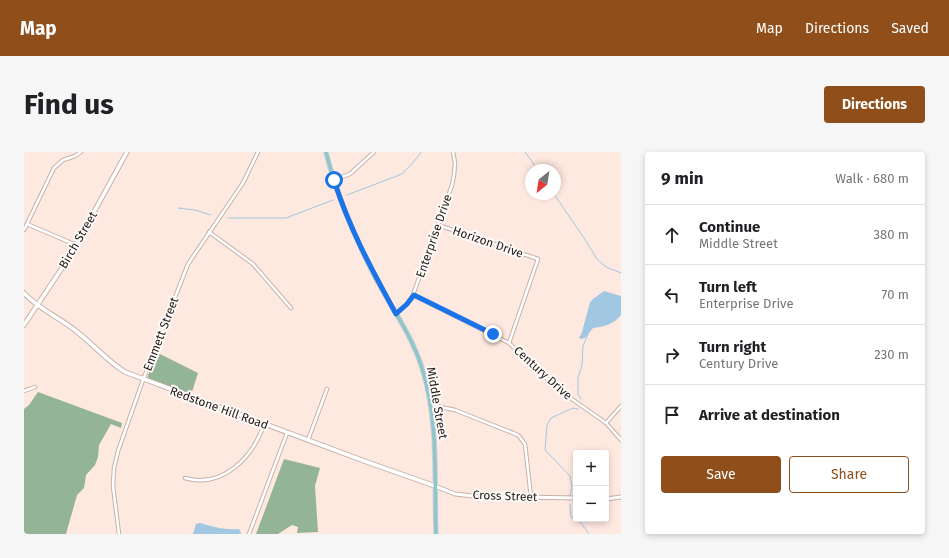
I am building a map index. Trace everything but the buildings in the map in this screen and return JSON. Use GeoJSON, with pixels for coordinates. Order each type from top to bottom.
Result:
{"type":"FeatureCollection","features":[{"type":"Feature","properties":{"kind":"main road","name":"Birch Street"},"geometry":{"type":"LineString","coordinates":[[24,325],[76,245],[127,152]]}},
{"type":"Feature","properties":{"kind":"main road","name":"Middle Street"},"geometry":{"type":"LineString","coordinates":[[326,152],[345,213],[357,241],[420,361],[430,405],[434,437],[436,534]]}},
{"type":"Feature","properties":{"kind":"main road","name":"Redstone Hill Road"},"geometry":{"type":"LineString","coordinates":[[24,293],[37,305],[77,331],[120,369],[143,380],[435,486]]}},
{"type":"Feature","properties":{"kind":"street"},"geometry":{"type":"LineString","coordinates":[[24,230],[56,165],[63,160],[81,152]]}},
{"type":"Feature","properties":{"kind":"street","name":"Emmett Street"},"geometry":{"type":"LineString","coordinates":[[119,534],[113,486],[114,468],[118,451],[143,380],[185,269],[243,182],[258,152]]}},
{"type":"Feature","properties":{"kind":"street"},"geometry":{"type":"LineString","coordinates":[[334,180],[350,174],[374,152]]}},
{"type":"Feature","properties":{"kind":"street","name":"Enterprise Drive"},"geometry":{"type":"LineString","coordinates":[[396,314],[414,295],[454,175],[455,163],[453,152]]}},
{"type":"Feature","properties":{"kind":"street"},"geometry":{"type":"LineString","coordinates":[[27,224],[76,245]]}},
{"type":"Feature","properties":{"kind":"street","name":"Horizon Drive"},"geometry":{"type":"LineString","coordinates":[[438,225],[538,259],[509,343]]}},
{"type":"Feature","properties":{"kind":"street"},"geometry":{"type":"LineString","coordinates":[[209,232],[253,264],[290,308]]}},
{"type":"Feature","properties":{"kind":"street","name":"Century Drive"},"geometry":{"type":"LineString","coordinates":[[414,295],[509,343],[559,390],[606,423],[621,440]]}},
{"type":"Feature","properties":{"kind":"street"},"geometry":{"type":"LineString","coordinates":[[24,391],[35,387]]}},
{"type":"Feature","properties":{"kind":"street"},"geometry":{"type":"LineString","coordinates":[[308,440],[327,389]]}},
{"type":"Feature","properties":{"kind":"street"},"geometry":{"type":"LineString","coordinates":[[430,405],[454,410],[513,433],[522,439],[525,444],[531,497]]}},
{"type":"Feature","properties":{"kind":"street"},"geometry":{"type":"LineString","coordinates":[[606,423],[621,406]]}},
{"type":"Feature","properties":{"kind":"street"},"geometry":{"type":"LineString","coordinates":[[185,478],[196,481],[209,480],[228,472],[238,465],[252,450],[258,440],[264,424]]}},
{"type":"Feature","properties":{"kind":"street"},"geometry":{"type":"LineString","coordinates":[[249,534],[287,433]]}},
{"type":"Feature","properties":{"kind":"street","name":"Cross Street"},"geometry":{"type":"LineString","coordinates":[[435,486],[460,495],[573,498]]}},
{"type":"Feature","properties":{"kind":"street"},"geometry":{"type":"LineString","coordinates":[[609,499],[621,497]]}},
{"type":"Feature","properties":{"kind":"green space"},"geometry":{"type":"Polygon","coordinates":[[[156,352],[198,373],[191,395],[147,379],[156,352]]]}},
{"type":"Feature","properties":{"kind":"green space"},"geometry":{"type":"Polygon","coordinates":[[[38,392],[122,423],[121,428],[111,424],[99,445],[98,457],[95,465],[86,475],[84,488],[77,495],[66,534],[24,534],[24,409],[29,405],[38,392]]]}},
{"type":"Feature","properties":{"kind":"green space"},"geometry":{"type":"Polygon","coordinates":[[[284,459],[320,468],[315,486],[318,532],[297,533],[298,527],[292,525],[278,534],[256,534],[284,459]]]}},
{"type":"Feature","properties":{"kind":"water"},"geometry":{"type":"Polygon","coordinates":[[[604,291],[621,296],[621,315],[615,321],[601,327],[593,328],[585,338],[579,338],[590,302],[604,291]]]}},
{"type":"Feature","properties":{"kind":"water"},"geometry":{"type":"Polygon","coordinates":[[[200,523],[220,528],[239,529],[241,534],[193,534],[196,524],[200,523]]]}},
{"type":"Feature","properties":{"kind":"waterway"},"geometry":{"type":"LineString","coordinates":[[347,195],[402,174],[421,152]]}},
{"type":"Feature","properties":{"kind":"waterway"},"geometry":{"type":"LineString","coordinates":[[525,152],[534,164]]}},
{"type":"Feature","properties":{"kind":"waterway"},"geometry":{"type":"LineString","coordinates":[[228,218],[286,218],[333,200]]}},
{"type":"Feature","properties":{"kind":"waterway"},"geometry":{"type":"LineString","coordinates":[[558,200],[597,259],[606,267],[621,273]]}},
{"type":"Feature","properties":{"kind":"waterway"},"geometry":{"type":"LineString","coordinates":[[178,208],[195,210],[211,215]]}},
{"type":"Feature","properties":{"kind":"waterway"},"geometry":{"type":"LineString","coordinates":[[581,399],[578,394],[578,378],[582,365],[583,346],[588,334]]}},
{"type":"Feature","properties":{"kind":"waterway"},"geometry":{"type":"LineString","coordinates":[[570,495],[572,488],[570,476],[545,450],[547,425],[551,418],[573,408],[578,409]]}},
{"type":"Feature","properties":{"kind":"waterway"},"geometry":{"type":"LineString","coordinates":[[570,504],[571,517],[573,517]]}},
{"type":"Feature","properties":{"kind":"waterway"},"geometry":{"type":"LineString","coordinates":[[580,522],[589,534]]}},
{"type":"Feature","properties":{"kind":"route"},"geometry":{"type":"LineString","coordinates":[[334,180],[357,241],[396,314],[403,309],[414,295],[493,334]]}}]}
